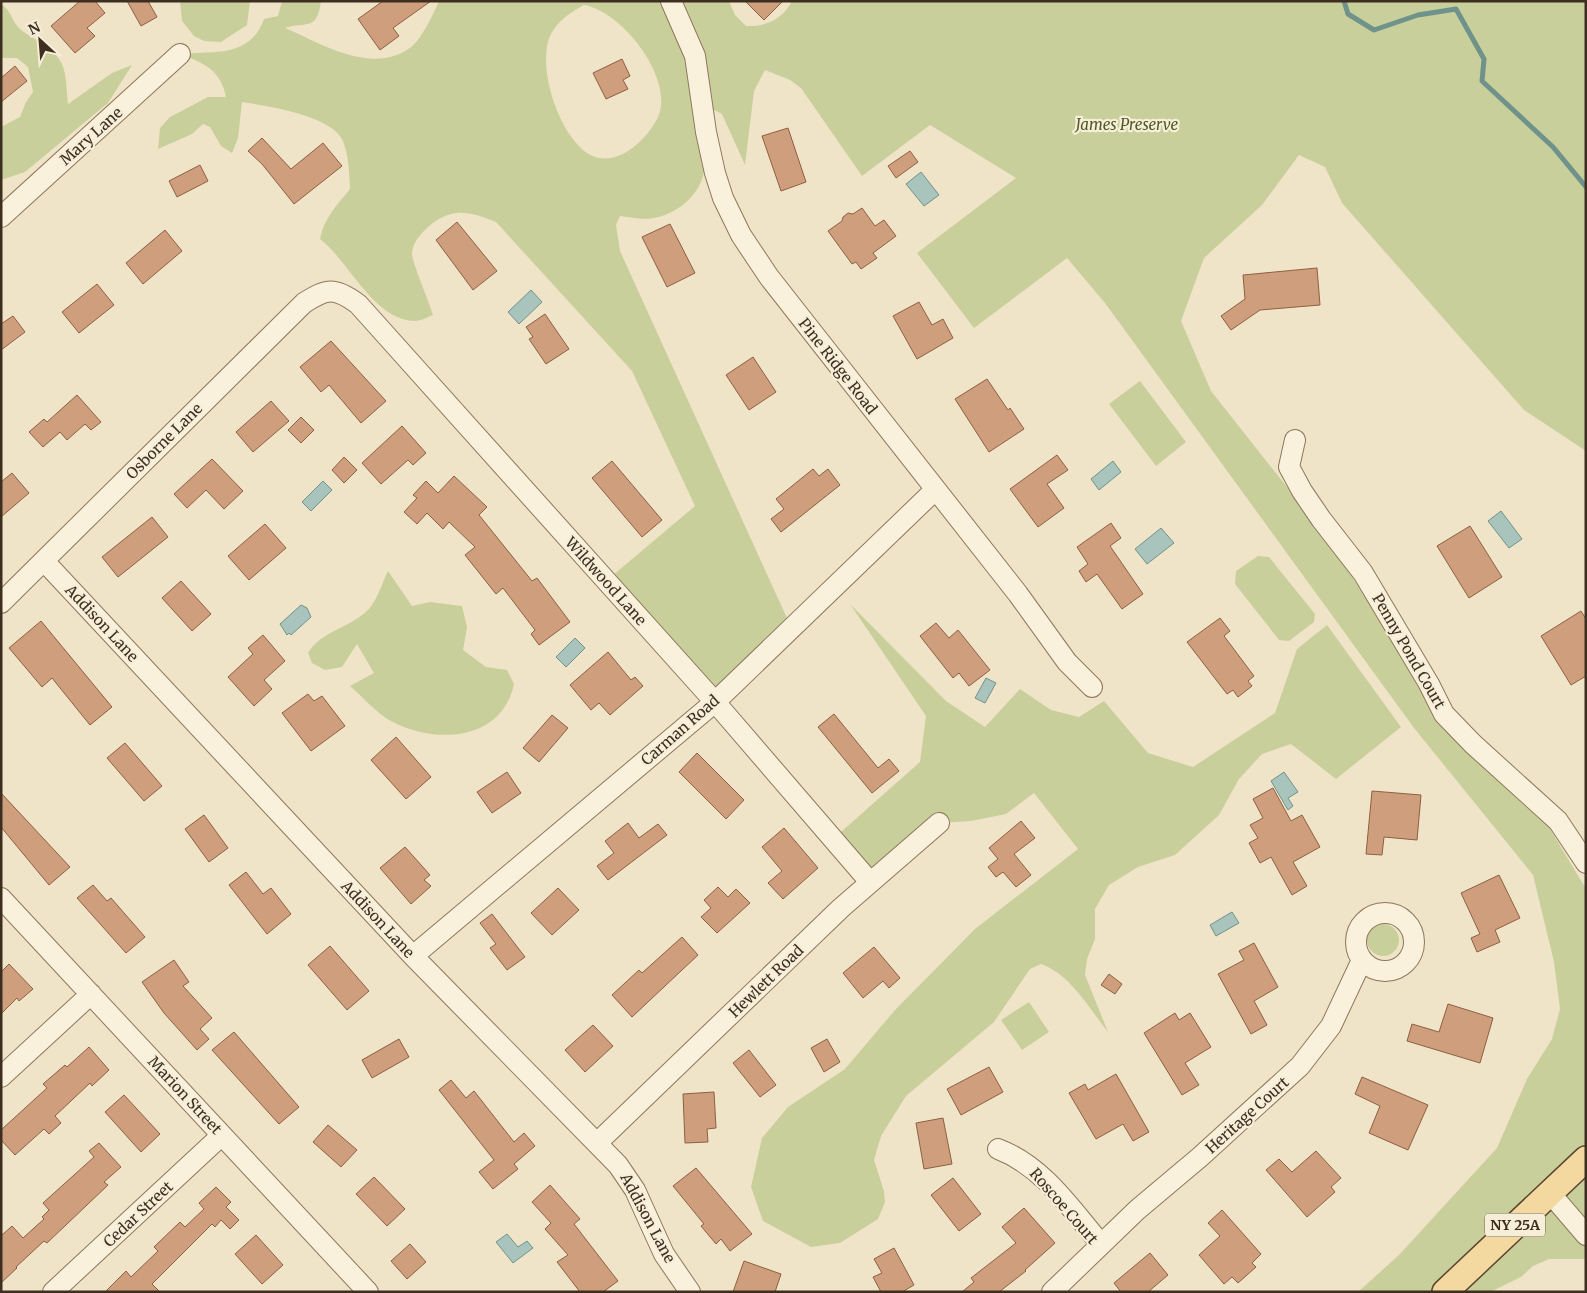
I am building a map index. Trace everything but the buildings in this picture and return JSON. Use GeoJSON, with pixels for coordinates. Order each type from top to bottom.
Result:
{"type":"FeatureCollection","features":[{"type":"Feature","properties":{"kind":"main road","name":"NY 25A"},"geometry":{"type":"LineString","coordinates":[[1445,1292],[1586,1159]]}},
{"type":"Feature","properties":{"kind":"street","name":"Pine Ridge Road"},"geometry":{"type":"LineString","coordinates":[[671,1],[683,25],[694,56],[715,173],[723,198],[741,235],[770,277],[1018,594],[1067,662],[1092,687]]}},
{"type":"Feature","properties":{"kind":"street","name":"Mary Lane"},"geometry":{"type":"LineString","coordinates":[[1,218],[180,54]]}},
{"type":"Feature","properties":{"kind":"street","name":"Osborne Lane"},"geometry":{"type":"LineString","coordinates":[[1,603],[304,303],[320,292],[333,290]]}},
{"type":"Feature","properties":{"kind":"street","name":"Wildwood Lane"},"geometry":{"type":"LineString","coordinates":[[333,290],[345,294],[358,304],[714,702],[870,882]]}},
{"type":"Feature","properties":{"kind":"street","name":"Penny Pond Court"},"geometry":{"type":"LineString","coordinates":[[1295,440],[1289,467],[1302,491],[1363,573],[1429,684],[1444,714],[1473,744],[1558,821],[1586,862]]}},
{"type":"Feature","properties":{"kind":"street","name":"Carman Road"},"geometry":{"type":"LineString","coordinates":[[413,956],[714,702],[935,490]]}},
{"type":"Feature","properties":{"kind":"street","name":"Addison Lane"},"geometry":{"type":"LineString","coordinates":[[44,560],[413,956],[618,1165],[635,1190],[664,1254],[690,1292]]}},
{"type":"Feature","properties":{"kind":"street","name":"Hewlett Road"},"geometry":{"type":"LineString","coordinates":[[597,1143],[870,882],[939,823]]}},
{"type":"Feature","properties":{"kind":"street","name":"Marion Street"},"geometry":{"type":"LineString","coordinates":[[1,898],[368,1292]]}},
{"type":"Feature","properties":{"kind":"street","name":"Heritage Court"},"geometry":{"type":"LineString","coordinates":[[1101,1244],[1300,1066],[1331,1026],[1362,960]]}},
{"type":"Feature","properties":{"kind":"street"},"geometry":{"type":"LineString","coordinates":[[1,1077],[91,994]]}},
{"type":"Feature","properties":{"kind":"street","name":"Cedar Street"},"geometry":{"type":"LineString","coordinates":[[53,1292],[222,1135]]}},
{"type":"Feature","properties":{"kind":"street","name":"Roscoe Court"},"geometry":{"type":"LineString","coordinates":[[998,1149],[1016,1156],[1029,1165],[1048,1183],[1101,1244],[1052,1292]]}},
{"type":"Feature","properties":{"kind":"street"},"geometry":{"type":"LineString","coordinates":[[1550,1193],[1586,1236]]}},
{"type":"Feature","properties":{"kind":"green space"},"geometry":{"type":"Polygon","coordinates":[[[180,1],[250,1],[247,25],[221,42],[204,41],[194,36],[182,21],[180,1]]]}},
{"type":"Feature","properties":{"kind":"green space","name":"James Preserve"},"geometry":{"type":"Polygon","coordinates":[[[282,1],[321,1],[317,17],[310,24],[285,28],[331,49],[364,58],[380,59],[396,55],[415,44],[427,26],[439,1],[729,1],[735,15],[746,26],[753,26],[773,21],[784,13],[792,1],[1586,1],[1586,451],[1524,410],[1342,203],[1325,167],[1299,155],[1262,205],[1204,258],[1181,321],[1211,391],[1332,544],[1441,721],[1544,819],[1586,889],[1586,1259],[1549,1259],[1533,1266],[1521,1277],[1490,1292],[1358,1292],[1399,1255],[1497,1148],[1527,1079],[1552,1039],[1560,1009],[1554,962],[1533,875],[1414,728],[1105,303],[1067,258],[974,328],[917,253],[1016,178],[930,125],[862,176],[801,88],[790,80],[765,70],[754,91],[745,165],[722,114],[693,99],[705,165],[697,190],[691,198],[666,214],[647,219],[620,216],[616,225],[620,251],[791,627],[715,702],[606,581],[695,506],[632,371],[496,222],[477,215],[459,213],[443,217],[425,230],[415,243],[412,257],[433,315],[417,321],[400,318],[374,301],[342,261],[320,239],[328,218],[350,189],[346,151],[342,139],[335,131],[311,118],[296,113],[242,102],[238,138],[232,153],[221,146],[210,127],[203,124],[192,134],[158,149],[160,128],[170,117],[208,97],[226,97],[224,88],[216,74],[204,64],[180,54],[230,50],[250,40],[258,32],[264,19],[278,16],[282,1]],[[584,5],[567,15],[550,36],[546,55],[553,100],[566,128],[583,150],[594,156],[605,158],[616,157],[626,152],[645,136],[658,117],[661,102],[659,84],[652,66],[642,49],[629,33],[599,10],[584,5]]]}},
{"type":"Feature","properties":{"kind":"green space"},"geometry":{"type":"Polygon","coordinates":[[[1,4],[7,9],[19,28],[42,43],[57,56],[66,77],[68,104],[112,73],[132,65],[108,103],[25,172],[1,180],[1,127],[20,117],[26,102],[33,92],[28,67],[17,58],[1,58],[1,4]]]}},
{"type":"Feature","properties":{"kind":"green space"},"geometry":{"type":"Polygon","coordinates":[[[1140,381],[1186,442],[1156,466],[1109,404],[1140,381]]]}},
{"type":"Feature","properties":{"kind":"green space"},"geometry":{"type":"Polygon","coordinates":[[[1258,556],[1269,557],[1315,614],[1314,622],[1289,641],[1279,640],[1235,584],[1236,571],[1258,556]]]}},
{"type":"Feature","properties":{"kind":"green space"},"geometry":{"type":"Polygon","coordinates":[[[388,571],[412,606],[430,602],[462,606],[467,627],[463,650],[486,667],[507,670],[514,684],[507,703],[496,717],[481,727],[464,733],[446,735],[408,729],[385,718],[350,686],[374,673],[357,644],[342,667],[325,670],[312,663],[308,653],[328,634],[353,621],[368,610],[377,597],[388,571]]]}},
{"type":"Feature","properties":{"kind":"green space"},"geometry":{"type":"Polygon","coordinates":[[[850,604],[946,701],[985,727],[1020,689],[1051,710],[1079,717],[1104,701],[1148,753],[1193,767],[1275,713],[1297,649],[1327,625],[1401,727],[1336,779],[1291,744],[1262,754],[1239,779],[1219,815],[1175,855],[1138,867],[1109,885],[1095,909],[1095,939],[1087,959],[1085,975],[1108,1032],[1078,993],[1061,975],[1041,964],[1030,969],[994,1022],[906,1096],[881,1136],[874,1160],[884,1191],[885,1202],[878,1219],[840,1243],[811,1247],[763,1221],[751,1187],[762,1138],[788,1107],[845,1069],[895,1010],[975,929],[1078,849],[1034,793],[1006,814],[971,821],[939,823],[870,882],[833,839],[920,762],[926,716],[850,604]]]}},
{"type":"Feature","properties":{"kind":"green space"},"geometry":{"type":"Polygon","coordinates":[[[1383,924],[1389,925],[1394,929],[1398,934],[1398,946],[1394,951],[1389,955],[1383,956],[1377,955],[1372,951],[1368,946],[1367,940],[1368,934],[1372,929],[1377,925],[1383,924]]]}},
{"type":"Feature","properties":{"kind":"green space"},"geometry":{"type":"Polygon","coordinates":[[[1029,1002],[1049,1032],[1022,1050],[1001,1020],[1029,1002]]]}},
{"type":"Feature","properties":{"kind":"water"},"geometry":{"type":"Polygon","coordinates":[[[921,172],[939,195],[924,206],[906,184],[921,172]]]}},
{"type":"Feature","properties":{"kind":"water"},"geometry":{"type":"Polygon","coordinates":[[[531,290],[542,302],[519,324],[508,312],[531,290]]]}},
{"type":"Feature","properties":{"kind":"water"},"geometry":{"type":"Polygon","coordinates":[[[1113,461],[1121,472],[1099,490],[1091,479],[1113,461]]]}},
{"type":"Feature","properties":{"kind":"water"},"geometry":{"type":"Polygon","coordinates":[[[323,481],[332,490],[311,511],[302,502],[323,481]]]}},
{"type":"Feature","properties":{"kind":"water"},"geometry":{"type":"Polygon","coordinates":[[[1501,511],[1522,539],[1509,548],[1488,521],[1501,511]]]}},
{"type":"Feature","properties":{"kind":"water"},"geometry":{"type":"Polygon","coordinates":[[[1161,528],[1174,543],[1147,564],[1135,549],[1161,528]]]}},
{"type":"Feature","properties":{"kind":"water"},"geometry":{"type":"Polygon","coordinates":[[[301,605],[307,608],[311,617],[291,635],[289,633],[287,635],[280,624],[301,605]]]}},
{"type":"Feature","properties":{"kind":"water"},"geometry":{"type":"Polygon","coordinates":[[[575,638],[585,648],[566,667],[556,657],[575,638]]]}},
{"type":"Feature","properties":{"kind":"water"},"geometry":{"type":"Polygon","coordinates":[[[986,678],[996,683],[985,703],[975,698],[986,678]]]}},
{"type":"Feature","properties":{"kind":"water"},"geometry":{"type":"Polygon","coordinates":[[[1284,772],[1298,792],[1288,798],[1293,806],[1288,810],[1271,781],[1284,772]]]}},
{"type":"Feature","properties":{"kind":"water"},"geometry":{"type":"Polygon","coordinates":[[[1232,912],[1239,923],[1216,936],[1210,925],[1232,912]]]}},
{"type":"Feature","properties":{"kind":"water"},"geometry":{"type":"Polygon","coordinates":[[[507,1234],[518,1247],[527,1241],[533,1248],[513,1263],[496,1242],[507,1234]]]}},
{"type":"Feature","properties":{"kind":"waterway"},"geometry":{"type":"LineString","coordinates":[[1344,1],[1348,14],[1374,30],[1418,15],[1456,9],[1484,59],[1482,81],[1553,147],[1586,187]]}}]}
